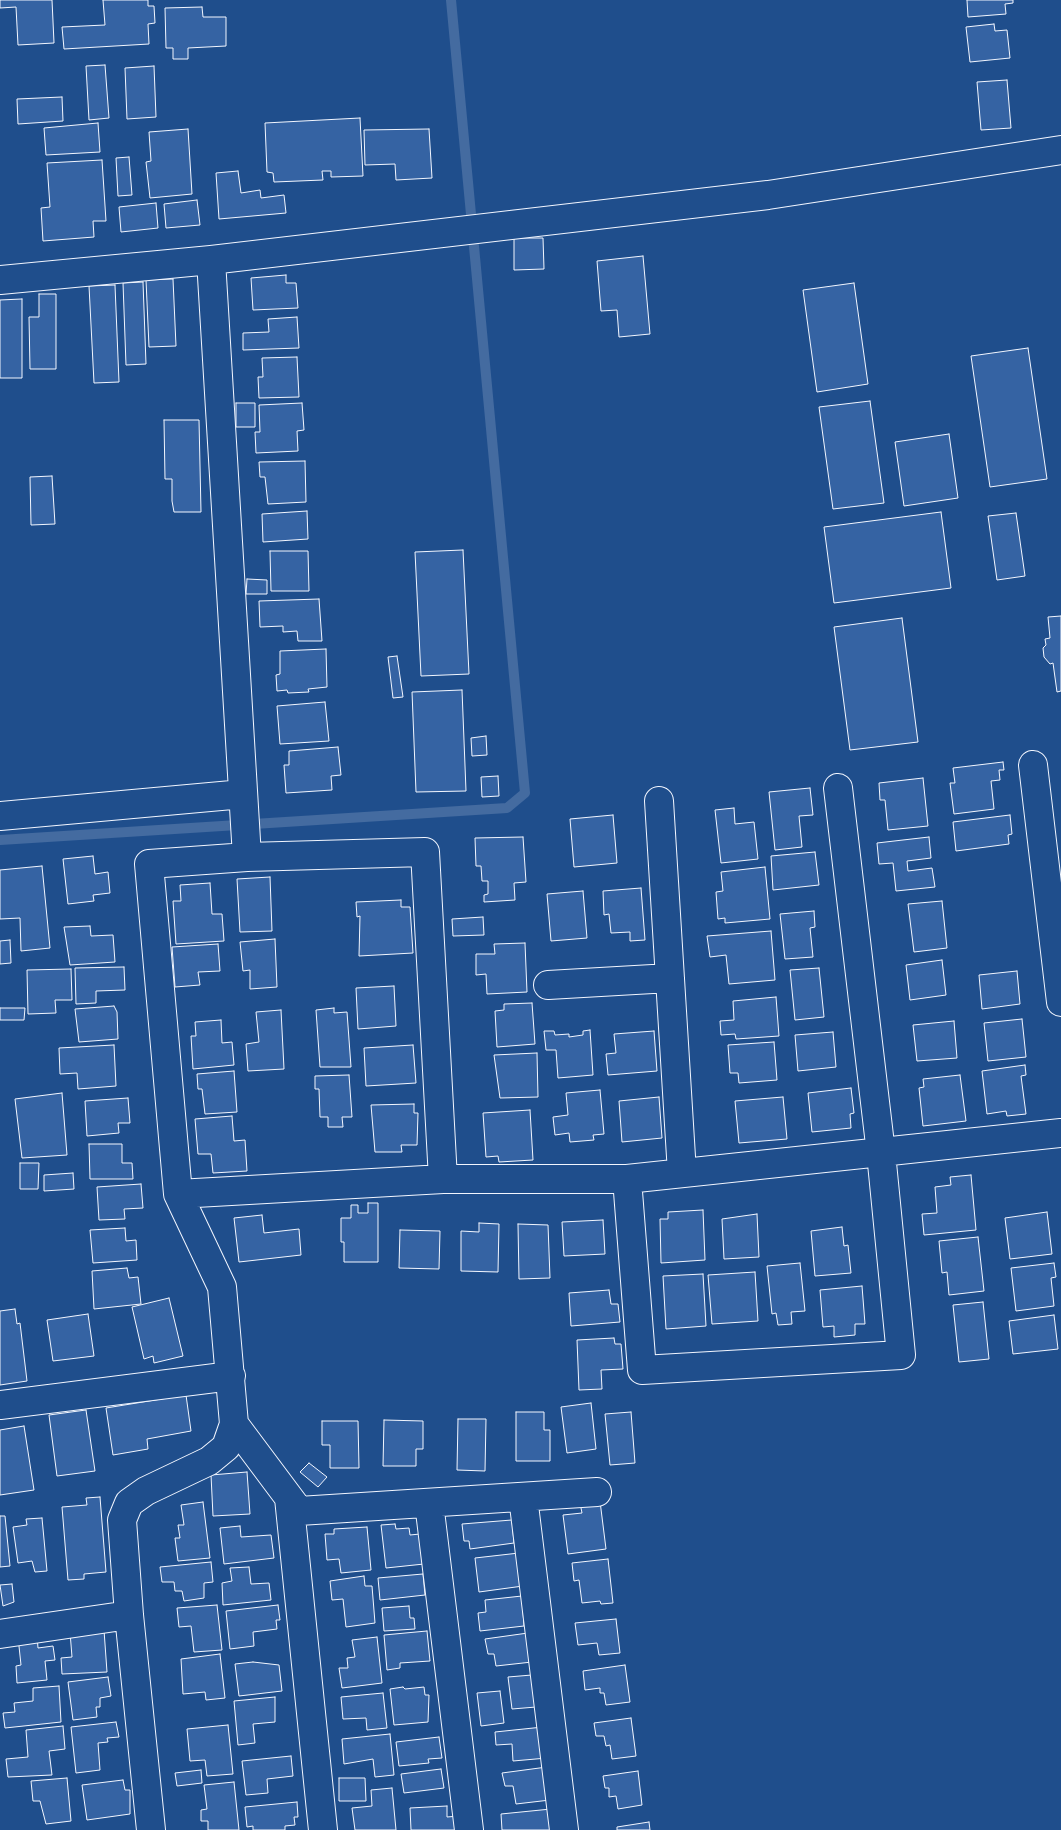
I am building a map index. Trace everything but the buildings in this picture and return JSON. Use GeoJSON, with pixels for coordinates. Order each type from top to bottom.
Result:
{"type":"FeatureCollection","features":[{"type":"Feature","properties":{"kind":"street"},"geometry":{"type":"LineString","coordinates":[[0,280],[211,260],[768,195],[1061,150]]}},
{"type":"Feature","properties":{"kind":"street"},"geometry":{"type":"LineString","coordinates":[[211,260],[247,857]]}},
{"type":"Feature","properties":{"kind":"street"},"geometry":{"type":"LineString","coordinates":[[1033,765],[1061,1002]]}},
{"type":"Feature","properties":{"kind":"street"},"geometry":{"type":"LineString","coordinates":[[627,1179],[642,1370],[901,1355],[881,1153],[838,788]]}},
{"type":"Feature","properties":{"kind":"street"},"geometry":{"type":"LineString","coordinates":[[0,816],[243,794]]}},
{"type":"Feature","properties":{"kind":"street"},"geometry":{"type":"LineString","coordinates":[[659,801],[682,1173]]}},
{"type":"Feature","properties":{"kind":"street"},"geometry":{"type":"LineString","coordinates":[[152,1830],[128,1615],[122,1520],[128,1503],[146,1491],[209,1461],[226,1447],[234,1424],[222,1287],[178,1194],[149,864],[247,857],[425,852],[443,1179]]}},
{"type":"Feature","properties":{"kind":"street"},"geometry":{"type":"LineString","coordinates":[[548,984],[670,978]]}},
{"type":"Feature","properties":{"kind":"street"},"geometry":{"type":"LineString","coordinates":[[178,1194],[443,1179],[627,1179],[1061,1132]]}},
{"type":"Feature","properties":{"kind":"street"},"geometry":{"type":"LineString","coordinates":[[0,1405],[231,1376]]}},
{"type":"Feature","properties":{"kind":"street"},"geometry":{"type":"LineString","coordinates":[[234,1424],[299,1511],[597,1492]]}},
{"type":"Feature","properties":{"kind":"street"},"geometry":{"type":"LineString","coordinates":[[523,1497],[564,1830]]}},
{"type":"Feature","properties":{"kind":"street"},"geometry":{"type":"LineString","coordinates":[[289,1498],[323,1830]]}},
{"type":"Feature","properties":{"kind":"street"},"geometry":{"type":"LineString","coordinates":[[429,1503],[469,1830]]}},
{"type":"Feature","properties":{"kind":"street"},"geometry":{"type":"LineString","coordinates":[[0,1634],[128,1615]]}},
{"type":"Feature","properties":{"kind":"waterway"},"geometry":{"type":"LineString","coordinates":[[0,840],[507,808],[525,793],[451,0]]}}]}
